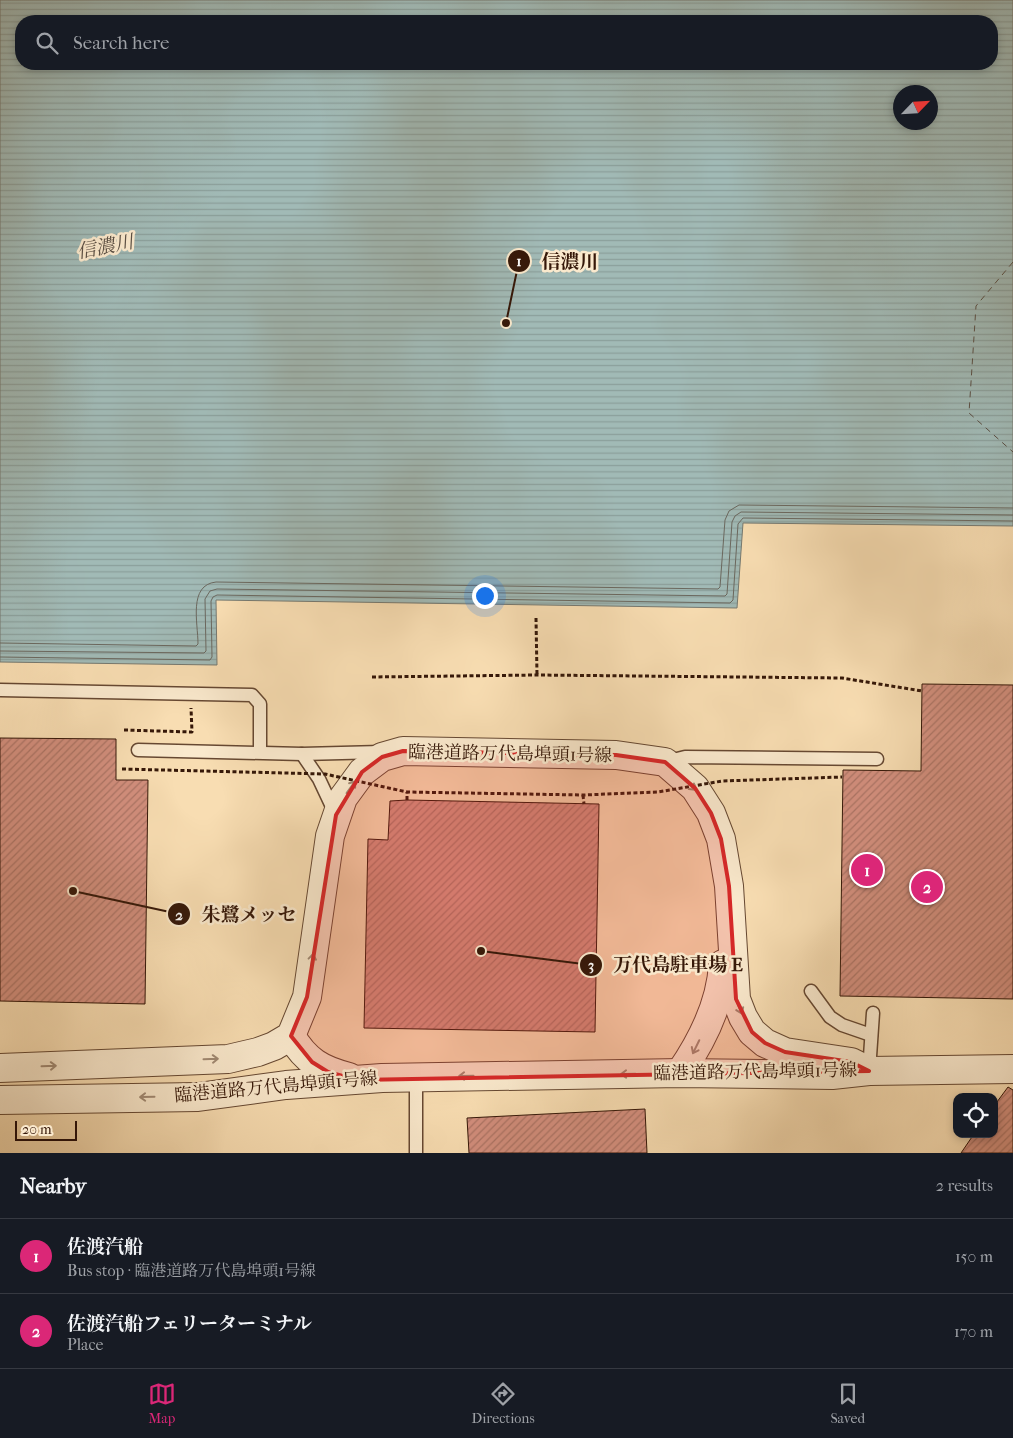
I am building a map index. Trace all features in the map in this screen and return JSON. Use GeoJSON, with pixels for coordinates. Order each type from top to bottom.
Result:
{"type":"FeatureCollection","features":[{"type":"Feature","properties":{"kind":"street","name":"臨港道路万代島埠頭1号線"},"geometry":{"type":"LineString","coordinates":[[0,1068],[228,1059],[258,1052],[274,1046],[291,1036],[306,997],[330,836],[336,815],[343,798],[362,772],[382,757],[403,751],[616,755],[665,762],[695,788],[711,813],[721,839],[729,886],[736,999],[743,1017],[752,1032],[765,1043],[786,1052],[851,1062],[869,1071]]}},
{"type":"Feature","properties":{"kind":"street"},"geometry":{"type":"LineString","coordinates":[[680,1073],[692,1055],[714,1010],[722,982],[724,950],[730,916]]}},
{"type":"Feature","properties":{"kind":"street"},"geometry":{"type":"LineString","coordinates":[[291,1036],[312,1062],[328,1072],[358,1080]]}},
{"type":"Feature","properties":{"kind":"street"},"geometry":{"type":"LineString","coordinates":[[869,1071],[1013,1069]]}},
{"type":"Feature","properties":{"kind":"street","name":"臨港道路万代島埠頭1号線"},"geometry":{"type":"LineString","coordinates":[[0,1100],[198,1097],[286,1085],[416,1077],[680,1073],[832,1075],[869,1071]]}},
{"type":"Feature","properties":{"kind":"lane"},"geometry":{"type":"LineString","coordinates":[[0,690],[252,695],[260,704],[260,752]]}},
{"type":"Feature","properties":{"kind":"lane"},"geometry":{"type":"LineString","coordinates":[[138,750],[302,754],[403,751]]}},
{"type":"Feature","properties":{"kind":"lane"},"geometry":{"type":"LineString","coordinates":[[302,754],[319,779],[336,815]]}},
{"type":"Feature","properties":{"kind":"lane"},"geometry":{"type":"LineString","coordinates":[[665,762],[685,757],[877,759]]}},
{"type":"Feature","properties":{"kind":"lane"},"geometry":{"type":"LineString","coordinates":[[811,991],[830,1017],[842,1026],[871,1035]]}},
{"type":"Feature","properties":{"kind":"lane"},"geometry":{"type":"LineString","coordinates":[[869,1071],[874,1013]]}},
{"type":"Feature","properties":{"kind":"lane"},"geometry":{"type":"LineString","coordinates":[[416,1077],[416,1153]]}},
{"type":"Feature","properties":{"kind":"path"},"geometry":{"type":"LineString","coordinates":[[536,618],[537,675]]}},
{"type":"Feature","properties":{"kind":"path"},"geometry":{"type":"LineString","coordinates":[[372,677],[537,675],[842,678],[922,691]]}},
{"type":"Feature","properties":{"kind":"path"},"geometry":{"type":"LineString","coordinates":[[124,730],[192,732]]}},
{"type":"Feature","properties":{"kind":"path"},"geometry":{"type":"LineString","coordinates":[[122,769],[324,774],[407,792],[583,795],[658,792],[722,781],[842,777]]}},
{"type":"Feature","properties":{"kind":"path"},"geometry":{"type":"LineString","coordinates":[[407,792],[407,800]]}},
{"type":"Feature","properties":{"kind":"path"},"geometry":{"type":"LineString","coordinates":[[583,795],[584,804]]}},
{"type":"Feature","properties":{"kind":"highlighted area"},"geometry":{"type":"Polygon","coordinates":[[[403,751],[616,755],[665,762],[695,788],[711,813],[721,839],[729,886],[736,999],[752,1032],[765,1043],[785,1052],[851,1062],[869,1071],[357,1080],[328,1072],[312,1062],[291,1036],[307,997],[336,815],[362,772],[382,757],[403,751]]]}},
{"type":"Feature","properties":{"kind":"water","name":"信濃川"},"geometry":{"type":"Polygon","coordinates":[[[0,0],[1013,0],[1013,526],[743,523],[737,608],[216,600],[217,665],[0,662],[0,0]]]}},
{"type":"Feature","properties":{"kind":"building"},"geometry":{"type":"Polygon","coordinates":[[[922,684],[1013,685],[1013,999],[840,996],[843,770],[921,771],[922,684]]]}},
{"type":"Feature","properties":{"kind":"building"},"geometry":{"type":"Polygon","coordinates":[[[0,738],[116,739],[116,780],[148,780],[145,1004],[0,1001],[0,738]]]}},
{"type":"Feature","properties":{"kind":"building"},"geometry":{"type":"Polygon","coordinates":[[[390,801],[599,804],[595,1032],[364,1028],[368,839],[388,840],[390,801]]]}},
{"type":"Feature","properties":{"kind":"building"},"geometry":{"type":"Polygon","coordinates":[[[1008,1087],[1013,1090],[1013,1153],[961,1153],[971,1138],[998,1138],[998,1101],[1008,1087]]]}},
{"type":"Feature","properties":{"kind":"building"},"geometry":{"type":"Polygon","coordinates":[[[645,1109],[647,1153],[469,1153],[467,1118],[645,1109]]]}},
{"type":"Feature","properties":{"kind":"ferry route"},"geometry":{"type":"LineString","coordinates":[[1013,262],[976,306],[969,413],[1013,452]]}},
{"type":"Feature","properties":{"kind":"place","name":"信濃川"},"geometry":{"type":"Point","coordinates":[506,323]}},
{"type":"Feature","properties":{"kind":"place","name":"佐渡汽船"},"geometry":{"type":"Point","coordinates":[867,870]}},
{"type":"Feature","properties":{"kind":"place","name":"佐渡汽船フェリーターミナル"},"geometry":{"type":"Point","coordinates":[927,887]}},
{"type":"Feature","properties":{"kind":"place","name":"朱鷺メッセ"},"geometry":{"type":"Point","coordinates":[73,891]}},
{"type":"Feature","properties":{"kind":"place","name":"万代島駐車場 E"},"geometry":{"type":"Point","coordinates":[481,951]}}]}
